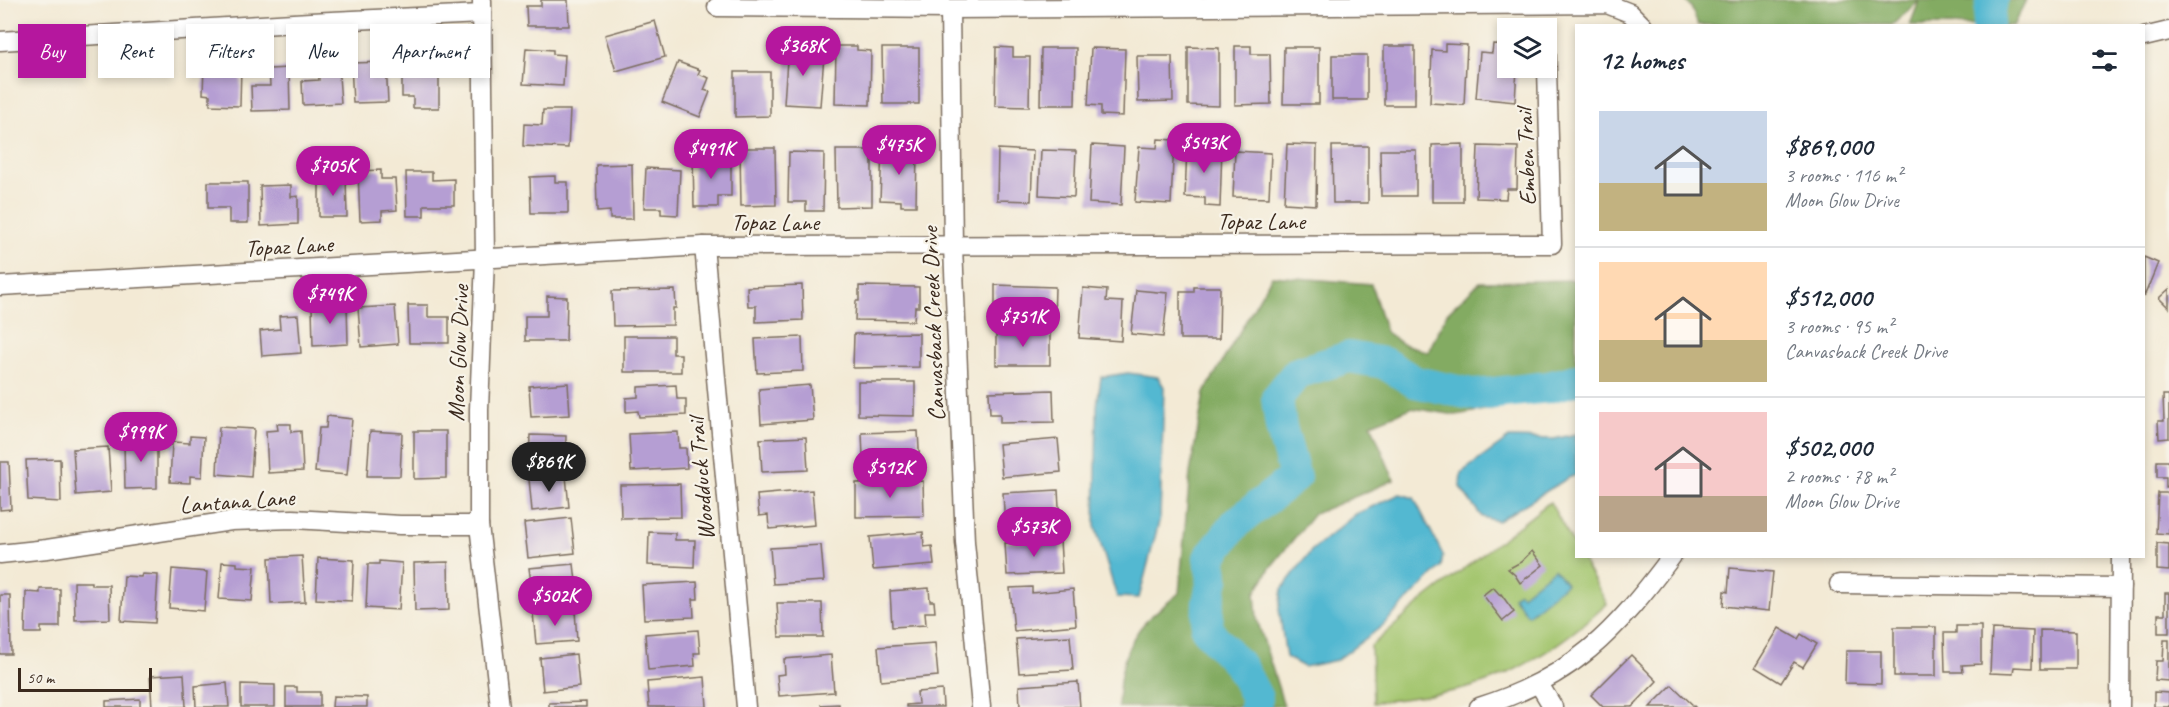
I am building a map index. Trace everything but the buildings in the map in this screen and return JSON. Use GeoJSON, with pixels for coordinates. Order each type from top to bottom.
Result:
{"type":"FeatureCollection","features":[{"type":"Feature","properties":{"kind":"street"},"geometry":{"type":"LineString","coordinates":[[717,7],[950,9],[1607,3],[1629,13],[1641,24]]}},
{"type":"Feature","properties":{"kind":"street","name":"Emben Trail"},"geometry":{"type":"LineString","coordinates":[[1546,4],[1546,18]]}},
{"type":"Feature","properties":{"kind":"street"},"geometry":{"type":"LineString","coordinates":[[0,41],[482,7]]}},
{"type":"Feature","properties":{"kind":"street","name":"Moon Glow Drive"},"geometry":{"type":"LineString","coordinates":[[482,7],[485,259],[479,409],[479,525],[500,707]]}},
{"type":"Feature","properties":{"kind":"street","name":"Canvasback Creek Drive"},"geometry":{"type":"LineString","coordinates":[[950,9],[953,246],[965,542],[981,707]]}},
{"type":"Feature","properties":{"kind":"street"},"geometry":{"type":"LineString","coordinates":[[2145,37],[2169,31]]}},
{"type":"Feature","properties":{"kind":"street","name":"Emben Trail"},"geometry":{"type":"LineString","coordinates":[[1547,78],[1552,244]]}},
{"type":"Feature","properties":{"kind":"street","name":"Topaz Lane"},"geometry":{"type":"LineString","coordinates":[[0,286],[704,246],[1552,244]]}},
{"type":"Feature","properties":{"kind":"street","name":"Woodduck Trail"},"geometry":{"type":"LineString","coordinates":[[704,246],[746,707]]}},
{"type":"Feature","properties":{"kind":"street","name":"Lantana Lane"},"geometry":{"type":"LineString","coordinates":[[0,554],[231,521],[293,519],[400,525],[479,525]]}},
{"type":"Feature","properties":{"kind":"street"},"geometry":{"type":"LineString","coordinates":[[1479,707],[1539,684],[1592,648],[1616,626],[1670,558]]}},
{"type":"Feature","properties":{"kind":"street"},"geometry":{"type":"LineString","coordinates":[[2120,707],[2121,558]]}},
{"type":"Feature","properties":{"kind":"street"},"geometry":{"type":"LineString","coordinates":[[1839,584],[2121,587]]}},
{"type":"Feature","properties":{"kind":"street"},"geometry":{"type":"LineString","coordinates":[[1539,684],[1553,707]]}},
{"type":"Feature","properties":{"kind":"green space"},"geometry":{"type":"Polygon","coordinates":[[[1685,0],[2026,0],[2014,24],[1910,24],[1919,1],[1893,24],[1698,24],[1691,7],[1685,0]]]}},
{"type":"Feature","properties":{"kind":"green space"},"geometry":{"type":"Polygon","coordinates":[[[1272,276],[1371,284],[1386,332],[1403,344],[1428,352],[1447,313],[1480,282],[1575,280],[1575,394],[1456,415],[1411,408],[1371,424],[1394,480],[1314,514],[1270,568],[1255,593],[1257,619],[1284,706],[1118,707],[1124,660],[1133,639],[1147,620],[1179,593],[1190,473],[1204,393],[1272,276]]]}},
{"type":"Feature","properties":{"kind":"green space"},"geometry":{"type":"Polygon","coordinates":[[[1550,502],[1575,547],[1575,558],[1582,558],[1607,604],[1553,647],[1492,680],[1448,692],[1373,703],[1371,646],[1426,598],[1550,502]]]}},
{"type":"Feature","properties":{"kind":"water"},"geometry":{"type":"Polygon","coordinates":[[[1128,373],[1158,377],[1164,387],[1160,518],[1139,598],[1117,597],[1095,526],[1097,406],[1101,377],[1128,373]]]}},
{"type":"Feature","properties":{"kind":"water"},"geometry":{"type":"Polygon","coordinates":[[[1575,434],[1575,475],[1498,521],[1482,517],[1460,487],[1461,473],[1509,438],[1554,439],[1575,434]]]}},
{"type":"Feature","properties":{"kind":"water"},"geometry":{"type":"Polygon","coordinates":[[[1400,494],[1414,498],[1443,555],[1441,567],[1381,627],[1337,660],[1304,667],[1286,657],[1279,609],[1282,589],[1311,551],[1356,514],[1400,494]]]}},
{"type":"Feature","properties":{"kind":"water"},"geometry":{"type":"Polygon","coordinates":[[[1554,569],[1566,584],[1528,615],[1513,597],[1519,592],[1522,595],[1554,569]]]}},
{"type":"Feature","properties":{"kind":"waterway"},"geometry":{"type":"LineString","coordinates":[[1988,24],[1992,0]]}},
{"type":"Feature","properties":{"kind":"waterway"},"geometry":{"type":"LineString","coordinates":[[1255,707],[1257,698],[1241,667],[1207,630],[1208,603],[1213,579],[1209,558],[1236,523],[1295,477],[1281,427],[1277,398],[1297,373],[1349,357],[1384,363],[1415,382],[1476,395],[1548,387],[1575,380]]}}]}
